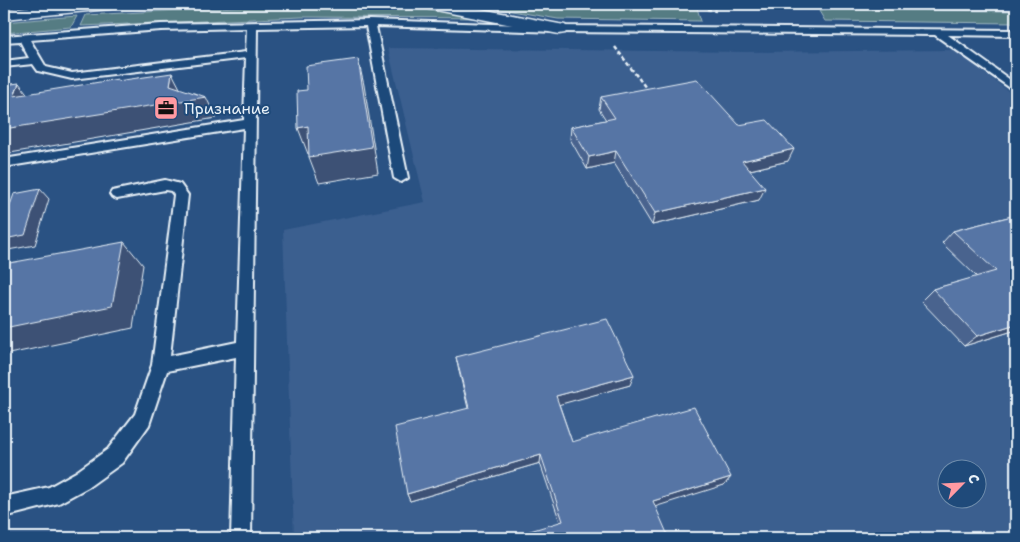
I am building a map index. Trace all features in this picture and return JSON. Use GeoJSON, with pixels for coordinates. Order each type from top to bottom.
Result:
{"type":"FeatureCollection","features":[{"type":"Feature","properties":{"kind":"street"},"geometry":{"type":"LineString","coordinates":[[4,14],[108,4]]}},
{"type":"Feature","properties":{"kind":"street"},"geometry":{"type":"LineString","coordinates":[[430,4],[559,29]]}},
{"type":"Feature","properties":{"kind":"lane"},"geometry":{"type":"LineString","coordinates":[[370,23],[401,178]]}},
{"type":"Feature","properties":{"kind":"lane"},"geometry":{"type":"LineString","coordinates":[[4,39],[151,28],[252,24],[370,23],[559,29],[1016,33]]}},
{"type":"Feature","properties":{"kind":"lane"},"geometry":{"type":"LineString","coordinates":[[241,538],[252,24]]}},
{"type":"Feature","properties":{"kind":"lane"},"geometry":{"type":"LineString","coordinates":[[937,32],[1016,89]]}},
{"type":"Feature","properties":{"kind":"lane"},"geometry":{"type":"LineString","coordinates":[[24,36],[26,45],[42,69],[72,76],[252,54]]}},
{"type":"Feature","properties":{"kind":"lane"},"geometry":{"type":"LineString","coordinates":[[4,64],[36,60]]}},
{"type":"Feature","properties":{"kind":"lane"},"geometry":{"type":"LineString","coordinates":[[4,163],[250,123]]}},
{"type":"Feature","properties":{"kind":"lane"},"geometry":{"type":"LineString","coordinates":[[4,507],[52,496],[83,479],[115,456],[144,419],[160,365],[181,195],[179,190],[173,186],[165,185],[117,194]]}},
{"type":"Feature","properties":{"kind":"lane"},"geometry":{"type":"LineString","coordinates":[[160,365],[245,348]]}},
{"type":"Feature","properties":{"kind":"path"},"geometry":{"type":"LineString","coordinates":[[613,44],[650,92]]}},
{"type":"Feature","properties":{"kind":"shaded area"},"geometry":{"type":"Polygon","coordinates":[[[388,48],[746,52],[954,50],[1016,97],[1016,538],[294,538],[283,230],[425,202],[388,48]]]}},
{"type":"Feature","properties":{"kind":"green space"},"geometry":{"type":"Polygon","coordinates":[[[385,4],[489,18],[302,17],[81,26],[86,15],[236,7],[385,4]]]}},
{"type":"Feature","properties":{"kind":"green space"},"geometry":{"type":"Polygon","coordinates":[[[483,6],[697,8],[701,21],[558,19],[483,6]]]}},
{"type":"Feature","properties":{"kind":"green space"},"geometry":{"type":"Polygon","coordinates":[[[836,9],[1016,11],[1016,23],[825,21],[819,11],[836,9]]]}},
{"type":"Feature","properties":{"kind":"green space"},"geometry":{"type":"Polygon","coordinates":[[[77,16],[71,27],[4,33],[4,22],[77,16]]]}},
{"type":"Feature","properties":{"kind":"building"},"geometry":{"type":"Polygon","coordinates":[[[358,59],[372,147],[309,157],[308,126],[298,128],[297,91],[307,90],[306,66],[358,59]]]}},
{"type":"Feature","properties":{"kind":"building"},"geometry":{"type":"Polygon","coordinates":[[[172,73],[170,85],[206,97],[4,129],[4,85],[19,83],[14,96],[118,79],[117,81],[172,73]]]}},
{"type":"Feature","properties":{"kind":"building"},"geometry":{"type":"Polygon","coordinates":[[[697,79],[739,125],[767,120],[794,149],[742,161],[765,188],[655,213],[616,151],[589,157],[571,127],[615,118],[601,97],[697,79]]]}},
{"type":"Feature","properties":{"kind":"building"},"geometry":{"type":"Polygon","coordinates":[[[40,189],[25,235],[4,239],[4,222],[14,194],[40,189]]]}},
{"type":"Feature","properties":{"kind":"building"},"geometry":{"type":"Polygon","coordinates":[[[1016,215],[1016,324],[977,336],[933,289],[996,271],[953,231],[1016,215]]]}},
{"type":"Feature","properties":{"kind":"building"},"geometry":{"type":"Polygon","coordinates":[[[124,242],[112,306],[4,328],[4,264],[124,242]]]}},
{"type":"Feature","properties":{"kind":"building"},"geometry":{"type":"Polygon","coordinates":[[[607,319],[634,375],[556,396],[572,442],[694,407],[731,477],[653,501],[669,538],[507,538],[563,521],[541,455],[407,494],[395,427],[469,408],[456,357],[607,319]]]}},
{"type":"Feature","properties":{"kind":"place","name":"Признание"},"geometry":{"type":"Point","coordinates":[166,108]}}]}
